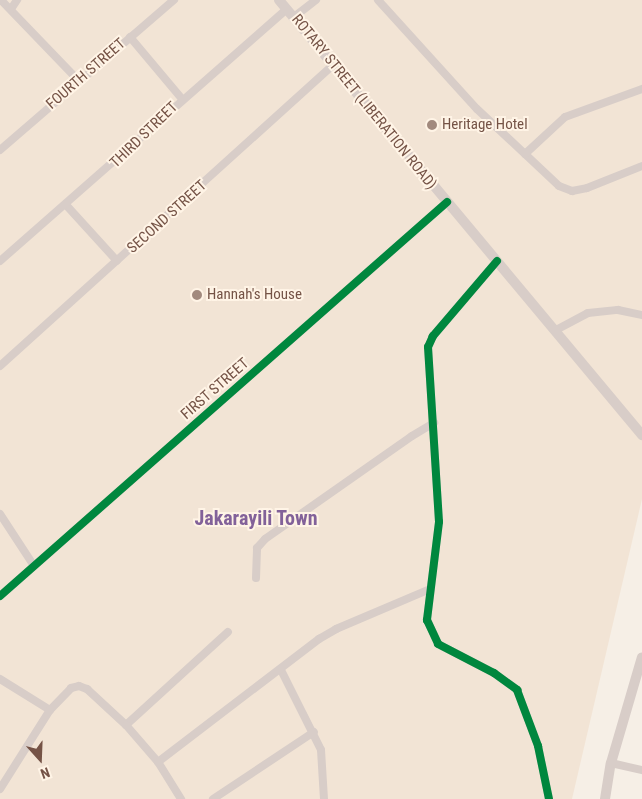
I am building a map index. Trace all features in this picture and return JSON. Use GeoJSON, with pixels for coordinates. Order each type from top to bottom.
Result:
{"type":"FeatureCollection","features":[{"type":"Feature","properties":{"kind":"street"},"geometry":{"type":"LineString","coordinates":[[1,0],[78,80]]}},
{"type":"Feature","properties":{"kind":"street"},"geometry":{"type":"LineString","coordinates":[[11,9],[17,0]]}},
{"type":"Feature","properties":{"kind":"street","name":"FOURTH STREET"},"geometry":{"type":"LineString","coordinates":[[0,150],[78,80],[174,0]]}},
{"type":"Feature","properties":{"kind":"street","name":"ROTARY STREET (LIBERATION ROAD)"},"geometry":{"type":"LineString","coordinates":[[279,0],[332,66],[556,330],[642,435]]}},
{"type":"Feature","properties":{"kind":"street","name":"THIRD STREET"},"geometry":{"type":"LineString","coordinates":[[0,261],[67,206],[182,99],[291,13],[316,0]]}},
{"type":"Feature","properties":{"kind":"street"},"geometry":{"type":"LineString","coordinates":[[378,0],[477,109],[559,186],[572,191],[642,166]]}},
{"type":"Feature","properties":{"kind":"street"},"geometry":{"type":"LineString","coordinates":[[130,37],[182,99]]}},
{"type":"Feature","properties":{"kind":"street","name":"SECOND STREET"},"geometry":{"type":"LineString","coordinates":[[0,366],[332,66]]}},
{"type":"Feature","properties":{"kind":"street"},"geometry":{"type":"LineString","coordinates":[[525,154],[566,117],[642,89]]}},
{"type":"Feature","properties":{"kind":"street","name":"FIRST STREET"},"geometry":{"type":"LineString","coordinates":[[0,596],[446,202]]}},
{"type":"Feature","properties":{"kind":"street"},"geometry":{"type":"LineString","coordinates":[[67,206],[118,261]]}},
{"type":"Feature","properties":{"kind":"street"},"geometry":{"type":"LineString","coordinates":[[497,262],[430,340],[439,522],[428,590],[427,620],[438,644],[512,684],[522,696],[538,746],[548,799]]}},
{"type":"Feature","properties":{"kind":"street"},"geometry":{"type":"LineString","coordinates":[[556,330],[588,313],[618,310],[642,314]]}},
{"type":"Feature","properties":{"kind":"street"},"geometry":{"type":"LineString","coordinates":[[256,578],[257,548],[265,539],[412,436],[434,424]]}},
{"type":"Feature","properties":{"kind":"street"},"geometry":{"type":"LineString","coordinates":[[0,514],[34,566]]}},
{"type":"Feature","properties":{"kind":"street"},"geometry":{"type":"LineString","coordinates":[[158,762],[336,629],[428,590]]}},
{"type":"Feature","properties":{"kind":"street"},"geometry":{"type":"LineString","coordinates":[[126,725],[228,632]]}},
{"type":"Feature","properties":{"kind":"street"},"geometry":{"type":"LineString","coordinates":[[605,799],[611,763],[642,656]]}},
{"type":"Feature","properties":{"kind":"street"},"geometry":{"type":"LineString","coordinates":[[281,670],[314,732],[321,750],[324,799]]}},
{"type":"Feature","properties":{"kind":"street"},"geometry":{"type":"LineString","coordinates":[[0,679],[50,710]]}},
{"type":"Feature","properties":{"kind":"street"},"geometry":{"type":"LineString","coordinates":[[0,789],[50,710],[71,688],[79,686],[87,689],[126,725],[158,762],[182,799]]}},
{"type":"Feature","properties":{"kind":"street"},"geometry":{"type":"LineString","coordinates":[[213,799],[314,732]]}},
{"type":"Feature","properties":{"kind":"street"},"geometry":{"type":"LineString","coordinates":[[611,763],[642,770]]}},
{"type":"Feature","properties":{"kind":"shaded area"},"geometry":{"type":"Polygon","coordinates":[[[0,0],[642,0],[642,499],[572,799],[0,799],[0,0]]]}},
{"type":"Feature","properties":{"kind":"cycle path"},"geometry":{"type":"LineString","coordinates":[[0,596],[447,202]]}},
{"type":"Feature","properties":{"kind":"cycle path"},"geometry":{"type":"LineString","coordinates":[[497,261],[433,336],[428,347],[439,522],[427,620],[438,644],[494,673],[517,690],[538,746],[549,799]]}},
{"type":"Feature","properties":{"kind":"place","name":"Heritage Hotel"},"geometry":{"type":"Point","coordinates":[432,125]}},
{"type":"Feature","properties":{"kind":"place","name":"Hannah's House"},"geometry":{"type":"Point","coordinates":[197,295]}},
{"type":"Feature","properties":{"kind":"district","name":"Jakarayili Town"},"geometry":{"type":"Point","coordinates":[256,518]}}]}
